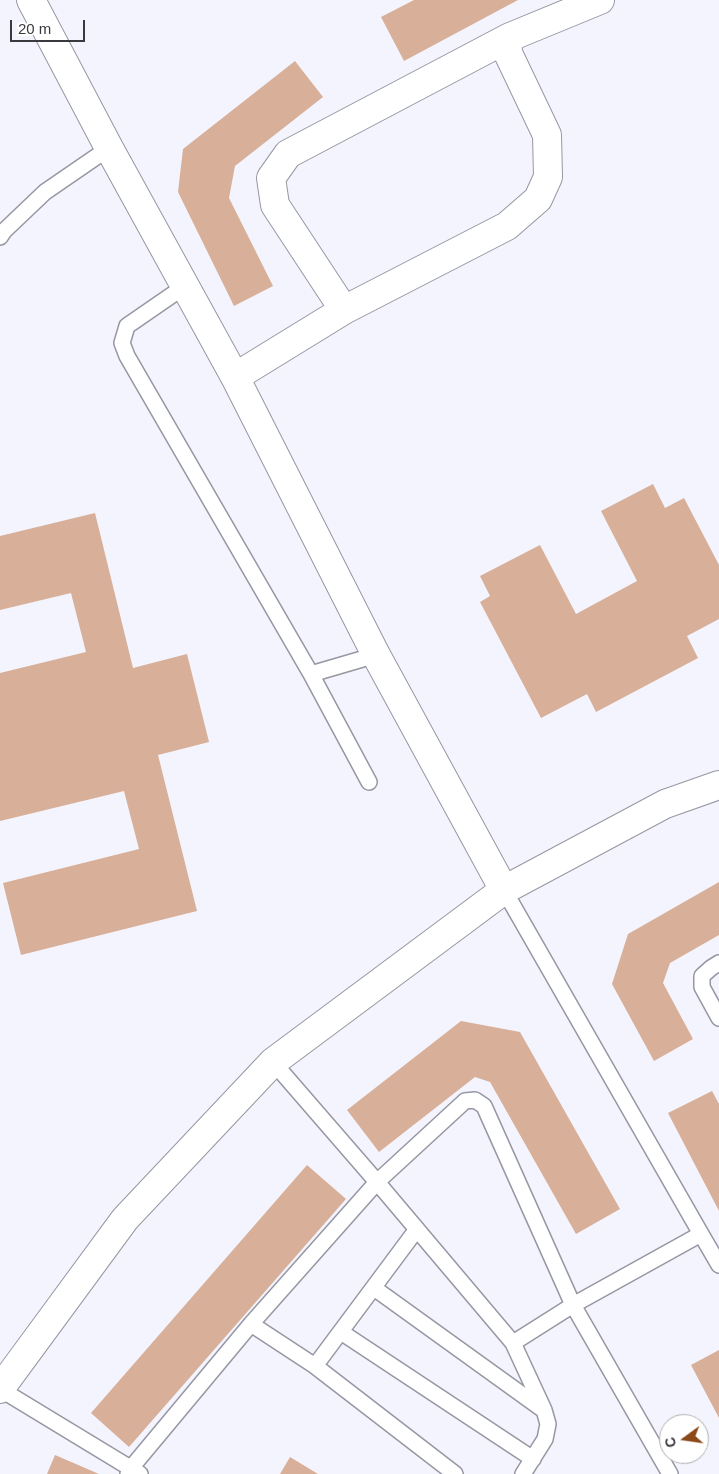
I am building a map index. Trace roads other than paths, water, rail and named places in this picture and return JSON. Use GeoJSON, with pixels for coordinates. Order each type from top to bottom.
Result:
{"type":"FeatureCollection","features":[{"type":"Feature","properties":{"kind":"street"},"geometry":{"type":"LineString","coordinates":[[31,0],[109,148],[235,377],[376,655],[504,890]]}},
{"type":"Feature","properties":{"kind":"street"},"geometry":{"type":"LineString","coordinates":[[344,310],[276,205],[271,178],[288,154],[510,37],[600,0]]}},
{"type":"Feature","properties":{"kind":"street"},"geometry":{"type":"LineString","coordinates":[[235,377],[344,310],[506,226],[538,199],[548,177],[547,135],[507,51],[510,37]]}},
{"type":"Feature","properties":{"kind":"street"},"geometry":{"type":"LineString","coordinates":[[0,1389],[125,1219],[272,1062],[504,890],[665,804],[719,785]]}},
{"type":"Feature","properties":{"kind":"lane"},"geometry":{"type":"LineString","coordinates":[[0,237],[45,192],[109,148]]}},
{"type":"Feature","properties":{"kind":"lane"},"geometry":{"type":"LineString","coordinates":[[185,286],[127,326],[122,343],[132,364],[312,674],[370,782]]}},
{"type":"Feature","properties":{"kind":"lane"},"geometry":{"type":"LineString","coordinates":[[312,674],[376,655]]}},
{"type":"Feature","properties":{"kind":"lane"},"geometry":{"type":"LineString","coordinates":[[504,890],[719,1265]]}},
{"type":"Feature","properties":{"kind":"lane"},"geometry":{"type":"LineString","coordinates":[[719,963],[702,976],[702,988],[719,1018]]}},
{"type":"Feature","properties":{"kind":"lane"},"geometry":{"type":"LineString","coordinates":[[272,1062],[377,1182],[513,1343],[544,1410],[548,1424],[545,1439],[523,1474]]}},
{"type":"Feature","properties":{"kind":"lane"},"geometry":{"type":"LineString","coordinates":[[0,1389],[133,1472],[251,1324],[377,1182],[465,1100],[474,1100],[484,1106],[573,1305],[670,1474]]}},
{"type":"Feature","properties":{"kind":"lane"},"geometry":{"type":"LineString","coordinates":[[315,1366],[417,1229]]}},
{"type":"Feature","properties":{"kind":"lane"},"geometry":{"type":"LineString","coordinates":[[513,1343],[573,1305],[700,1234]]}},
{"type":"Feature","properties":{"kind":"lane"},"geometry":{"type":"LineString","coordinates":[[374,1288],[544,1410]]}},
{"type":"Feature","properties":{"kind":"lane"},"geometry":{"type":"LineString","coordinates":[[251,1324],[315,1366],[455,1474]]}},
{"type":"Feature","properties":{"kind":"lane"},"geometry":{"type":"LineString","coordinates":[[341,1332],[532,1459]]}}]}
